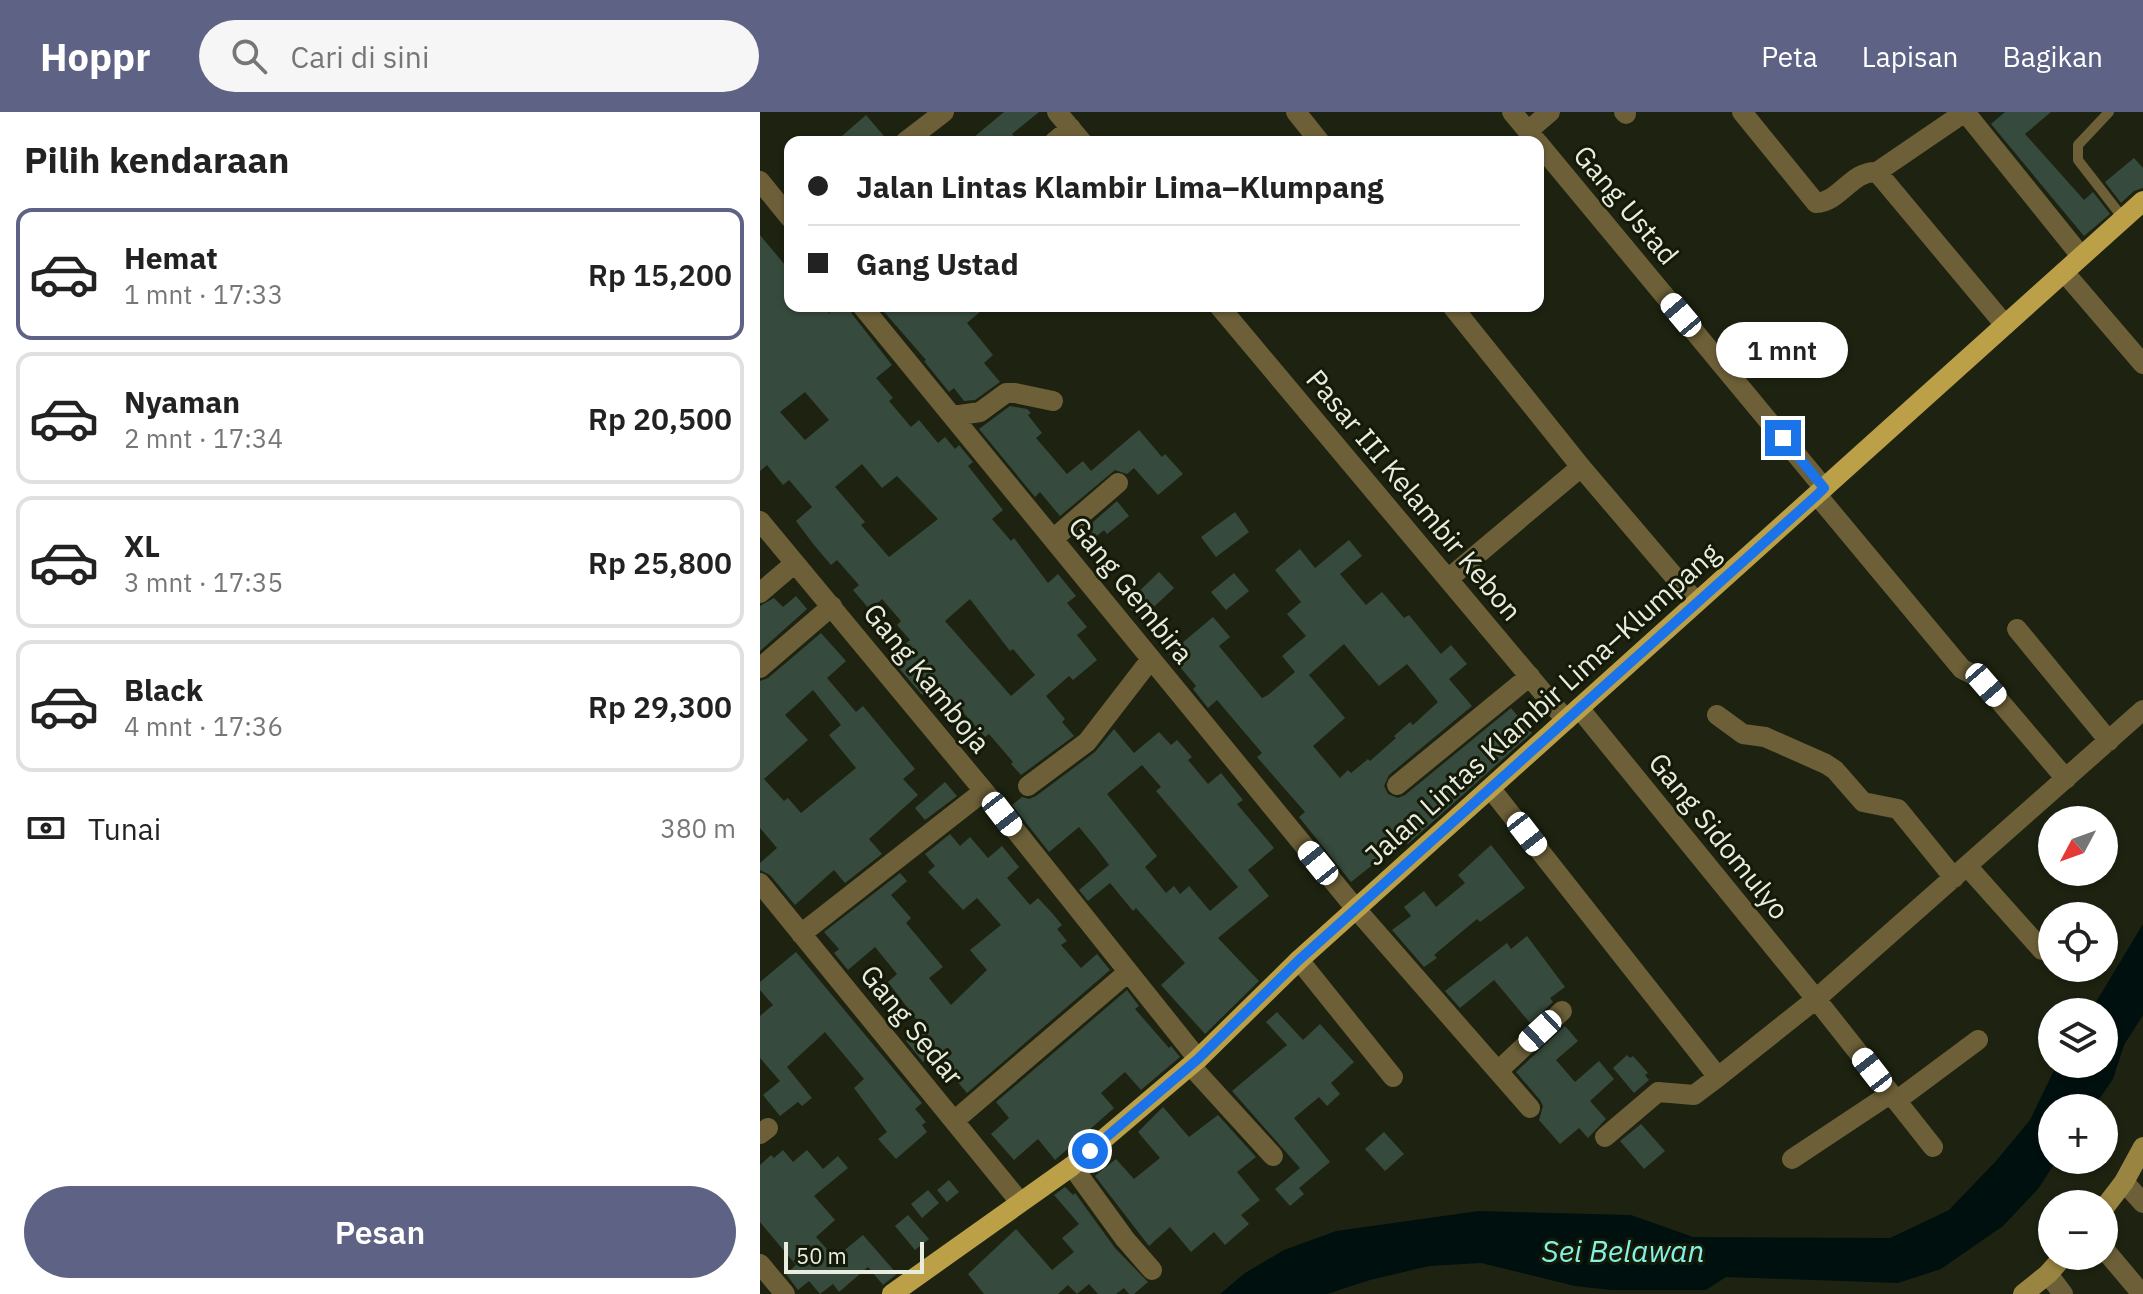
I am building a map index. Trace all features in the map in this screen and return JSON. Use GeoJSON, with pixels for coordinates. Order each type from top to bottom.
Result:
{"type":"FeatureCollection","features":[{"type":"Feature","properties":{"kind":"main road","name":"Jalan Lintas Klambir Lima–Klumpang"},"geometry":{"type":"LineString","coordinates":[[896,1293],[1072,1166],[1194,1062],[1299,960],[2143,201]]}},
{"type":"Feature","properties":{"kind":"street"},"geometry":{"type":"LineString","coordinates":[[913,136],[944,112]]}},
{"type":"Feature","properties":{"kind":"street"},"geometry":{"type":"LineString","coordinates":[[1057,112],[1076,135]]}},
{"type":"Feature","properties":{"kind":"street"},"geometry":{"type":"LineString","coordinates":[[1296,112],[1315,136]]}},
{"type":"Feature","properties":{"kind":"street","name":"Gang Ustad"},"geometry":{"type":"LineString","coordinates":[[1512,112],[1532,136]]}},
{"type":"Feature","properties":{"kind":"street"},"geometry":{"type":"LineString","coordinates":[[1536,136],[1550,112]]}},
{"type":"Feature","properties":{"kind":"street"},"geometry":{"type":"LineString","coordinates":[[1742,112],[1816,203],[1826,202],[1861,174],[1877,172],[1965,112],[2081,256]]}},
{"type":"Feature","properties":{"kind":"street","name":"Gang Ustad"},"geometry":{"type":"LineString","coordinates":[[1544,151],[1821,491]]}},
{"type":"Feature","properties":{"kind":"street"},"geometry":{"type":"LineString","coordinates":[[1877,172],[2005,325]]}},
{"type":"Feature","properties":{"kind":"street"},"geometry":{"type":"LineString","coordinates":[[760,181],[784,211]]}},
{"type":"Feature","properties":{"kind":"street"},"geometry":{"type":"LineString","coordinates":[[2064,272],[2143,364]]}},
{"type":"Feature","properties":{"kind":"street","name":"Gang Gembira"},"geometry":{"type":"LineString","coordinates":[[867,312],[1356,909],[1530,1108]]}},
{"type":"Feature","properties":{"kind":"street","name":"Pasar III Kelambir Kebon"},"geometry":{"type":"LineString","coordinates":[[1224,312],[1530,676],[1572,714]]}},
{"type":"Feature","properties":{"kind":"street"},"geometry":{"type":"LineString","coordinates":[[1457,312],[1581,467],[1696,602]]}},
{"type":"Feature","properties":{"kind":"street"},"geometry":{"type":"LineString","coordinates":[[953,416],[980,412],[1006,393],[1053,401]]}},
{"type":"Feature","properties":{"kind":"street"},"geometry":{"type":"LineString","coordinates":[[1448,579],[1581,467]]}},
{"type":"Feature","properties":{"kind":"street"},"geometry":{"type":"LineString","coordinates":[[1053,539],[1118,483]]}},
{"type":"Feature","properties":{"kind":"street"},"geometry":{"type":"LineString","coordinates":[[1821,491],[1962,669],[1980,678],[2066,779]]}},
{"type":"Feature","properties":{"kind":"street","name":"Gang Kamboja"},"geometry":{"type":"LineString","coordinates":[[760,521],[984,791],[1194,1062],[1273,1156]]}},
{"type":"Feature","properties":{"kind":"street"},"geometry":{"type":"LineString","coordinates":[[760,593],[795,563]]}},
{"type":"Feature","properties":{"kind":"street"},"geometry":{"type":"LineString","coordinates":[[760,668],[832,606]]}},
{"type":"Feature","properties":{"kind":"street"},"geometry":{"type":"LineString","coordinates":[[2017,629],[2109,741]]}},
{"type":"Feature","properties":{"kind":"street"},"geometry":{"type":"LineString","coordinates":[[1028,786],[1087,742],[1151,659]]}},
{"type":"Feature","properties":{"kind":"street"},"geometry":{"type":"LineString","coordinates":[[1397,785],[1530,676]]}},
{"type":"Feature","properties":{"kind":"street"},"geometry":{"type":"LineString","coordinates":[[1605,1137],[1658,1092],[1694,1095],[1718,1077],[1816,999],[2143,710]]}},
{"type":"Feature","properties":{"kind":"street","name":"Gang Sidomulyo"},"geometry":{"type":"LineString","coordinates":[[1572,714],[1816,999],[1933,1147]]}},
{"type":"Feature","properties":{"kind":"street"},"geometry":{"type":"LineString","coordinates":[[1717,715],[1743,734],[1765,737],[1826,764],[1863,802],[1898,809],[2038,946]]}},
{"type":"Feature","properties":{"kind":"street"},"geometry":{"type":"LineString","coordinates":[[1491,789],[1718,1077]]}},
{"type":"Feature","properties":{"kind":"street"},"geometry":{"type":"LineString","coordinates":[[801,934],[984,791]]}},
{"type":"Feature","properties":{"kind":"street","name":"Gang Sedar"},"geometry":{"type":"LineString","coordinates":[[760,883],[1020,1202]]}},
{"type":"Feature","properties":{"kind":"street"},"geometry":{"type":"LineString","coordinates":[[1299,960],[1393,1077]]}},
{"type":"Feature","properties":{"kind":"street"},"geometry":{"type":"LineString","coordinates":[[954,1121],[1127,973]]}},
{"type":"Feature","properties":{"kind":"street"},"geometry":{"type":"LineString","coordinates":[[1498,1071],[1562,1011]]}},
{"type":"Feature","properties":{"kind":"street"},"geometry":{"type":"LineString","coordinates":[[1792,1159],[1978,1040]]}},
{"type":"Feature","properties":{"kind":"street"},"geometry":{"type":"LineString","coordinates":[[2118,1190],[2143,1147]]}},
{"type":"Feature","properties":{"kind":"street"},"geometry":{"type":"LineString","coordinates":[[1072,1166],[1152,1270]]}},
{"type":"Feature","properties":{"kind":"street"},"geometry":{"type":"LineString","coordinates":[[2124,1182],[2143,1203]]}},
{"type":"Feature","properties":{"kind":"street"},"geometry":{"type":"LineString","coordinates":[[2118,1266],[2142,1294]]}},
{"type":"Feature","properties":{"kind":"street"},"geometry":{"type":"LineString","coordinates":[[762,1269],[785,1294]]}},
{"type":"Feature","properties":{"kind":"street"},"geometry":{"type":"LineString","coordinates":[[2023,1294],[2052,1270]]}},
{"type":"Feature","properties":{"kind":"street"},"geometry":{"type":"LineString","coordinates":[[2048,1274],[2063,1294]]}},
{"type":"Feature","properties":{"kind":"lane"},"geometry":{"type":"LineString","coordinates":[[2109,112],[2078,145],[2078,160],[2123,218]]}},
{"type":"Feature","properties":{"kind":"water","name":"Sei Belawan"},"geometry":{"type":"Polygon","coordinates":[[[2143,924],[2143,1015],[2124,1045],[2118,1064],[2118,998],[2098,998],[2108,982],[2118,982],[2118,966],[2143,924]]]}},
{"type":"Feature","properties":{"kind":"water","name":"Sei Belawan"},"geometry":{"type":"Polygon","coordinates":[[[2050,1078],[2113,1078],[2103,1094],[2043,1094],[2050,1078]]]}},
{"type":"Feature","properties":{"kind":"water","name":"Sei Belawan"},"geometry":{"type":"Polygon","coordinates":[[[2038,1103],[2038,1174],[2048,1174],[2038,1189],[2003,1226],[1941,1269],[1898,1283],[1726,1277],[1706,1290],[1611,1290],[1575,1286],[1481,1263],[1429,1266],[1327,1294],[1220,1294],[1245,1273],[1284,1250],[1336,1231],[1479,1211],[1631,1215],[1693,1237],[1890,1238],[1949,1210],[2030,1120],[2038,1103]]]}},
{"type":"Feature","properties":{"kind":"building"},"geometry":{"type":"Polygon","coordinates":[[[1004,112],[1039,112],[1012,134],[1014,136],[975,136],[1004,112]]]}},
{"type":"Feature","properties":{"kind":"building"},"geometry":{"type":"Polygon","coordinates":[[[2005,112],[2051,112],[2025,134],[2084,200],[2093,192],[2110,214],[2084,236],[1991,124],[2005,112]]]}},
{"type":"Feature","properties":{"kind":"building"},"geometry":{"type":"Polygon","coordinates":[[[866,115],[884,136],[842,136],[866,115]]]}},
{"type":"Feature","properties":{"kind":"building"},"geometry":{"type":"Polygon","coordinates":[[[2134,158],[2143,168],[2143,188],[2134,191],[2121,203],[2105,182],[2134,158]]]}},
{"type":"Feature","properties":{"kind":"building"},"geometry":{"type":"Polygon","coordinates":[[[760,235],[784,264],[784,312],[851,312],[892,365],[876,378],[893,398],[889,401],[911,427],[919,420],[938,443],[945,437],[955,449],[959,445],[973,462],[968,466],[1003,510],[992,519],[1011,541],[1014,538],[1048,583],[1058,574],[1076,596],[1067,603],[1087,627],[1077,635],[1097,660],[1073,680],[1069,676],[1046,696],[1074,736],[1021,775],[989,734],[985,737],[937,683],[922,695],[890,658],[910,640],[897,625],[901,621],[882,599],[870,610],[853,590],[859,585],[837,560],[831,565],[796,521],[812,507],[789,480],[783,485],[767,465],[760,471],[760,235]],[[805,392],[780,412],[805,440],[829,420],[805,392]],[[862,464],[835,487],[865,522],[861,525],[889,557],[938,519],[897,476],[882,488],[862,464]],[[970,599],[945,621],[1011,696],[1035,675],[1013,649],[1010,651],[970,599]]]}},
{"type":"Feature","properties":{"kind":"building"},"geometry":{"type":"Polygon","coordinates":[[[884,312],[980,312],[967,323],[993,355],[984,363],[1000,382],[975,400],[964,401],[954,388],[949,392],[884,312]]]}},
{"type":"Feature","properties":{"kind":"building"},"geometry":{"type":"Polygon","coordinates":[[[1010,406],[1027,409],[1031,413],[1028,415],[1042,433],[1036,438],[1067,474],[1083,461],[1091,471],[1139,430],[1162,457],[1165,454],[1183,474],[1158,495],[1134,468],[1127,474],[1115,470],[1060,516],[1040,492],[1035,497],[979,429],[1010,406]]]}},
{"type":"Feature","properties":{"kind":"building"},"geometry":{"type":"Polygon","coordinates":[[[1117,501],[1129,516],[1107,534],[1104,530],[1085,546],[1077,536],[1117,501]]]}},
{"type":"Feature","properties":{"kind":"building"},"geometry":{"type":"Polygon","coordinates":[[[1235,512],[1249,532],[1216,557],[1201,537],[1235,512]]]}},
{"type":"Feature","properties":{"kind":"building"},"geometry":{"type":"Polygon","coordinates":[[[1349,540],[1362,556],[1340,574],[1366,605],[1382,592],[1404,618],[1409,615],[1441,654],[1451,645],[1467,664],[1449,679],[1472,706],[1389,775],[1384,786],[1388,794],[1398,798],[1405,795],[1511,708],[1532,733],[1408,844],[1404,840],[1351,882],[1299,817],[1305,812],[1257,757],[1262,753],[1217,700],[1208,708],[1193,689],[1196,686],[1169,654],[1213,617],[1230,637],[1219,646],[1262,698],[1268,695],[1295,672],[1282,656],[1306,636],[1287,614],[1301,602],[1275,570],[1300,549],[1315,568],[1349,540]],[[1344,644],[1309,675],[1345,718],[1313,746],[1340,778],[1348,770],[1351,773],[1368,759],[1370,761],[1410,722],[1413,725],[1438,702],[1407,664],[1379,686],[1344,644]]]}},
{"type":"Feature","properties":{"kind":"building"},"geometry":{"type":"Polygon","coordinates":[[[1159,572],[1174,588],[1141,619],[1126,604],[1159,572]]]}},
{"type":"Feature","properties":{"kind":"building"},"geometry":{"type":"Polygon","coordinates":[[[1234,573],[1249,591],[1226,610],[1211,592],[1234,573]]]}},
{"type":"Feature","properties":{"kind":"building"},"geometry":{"type":"Polygon","coordinates":[[[796,596],[807,609],[760,651],[760,606],[774,598],[783,607],[796,596]]]}},
{"type":"Feature","properties":{"kind":"building"},"geometry":{"type":"Polygon","coordinates":[[[821,633],[846,661],[827,678],[856,712],[863,706],[915,769],[903,779],[918,795],[869,839],[882,854],[845,883],[834,870],[795,905],[770,875],[760,870],[760,863],[777,848],[760,828],[760,681],[768,678],[821,633]],[[813,690],[785,715],[808,740],[764,779],[784,801],[788,798],[801,813],[856,768],[829,735],[841,725],[813,690]]]}},
{"type":"Feature","properties":{"kind":"building"},"geometry":{"type":"Polygon","coordinates":[[[1114,729],[1134,753],[1159,732],[1171,745],[1177,740],[1192,757],[1188,760],[1208,784],[1221,773],[1243,800],[1237,804],[1274,848],[1248,870],[1269,896],[1218,938],[1259,981],[1205,1034],[1161,985],[1185,963],[1110,883],[1088,901],[1079,890],[1109,865],[1079,827],[1049,852],[1012,805],[1022,797],[1029,799],[1036,796],[1095,752],[1114,729]],[[1142,765],[1107,794],[1157,856],[1145,867],[1166,893],[1174,886],[1180,894],[1189,886],[1210,911],[1238,887],[1156,791],[1161,787],[1142,765]]]}},
{"type":"Feature","properties":{"kind":"building"},"geometry":{"type":"Polygon","coordinates":[[[945,782],[957,796],[925,820],[915,808],[945,782]]]}},
{"type":"Feature","properties":{"kind":"building"},"geometry":{"type":"Polygon","coordinates":[[[950,834],[960,846],[970,837],[988,858],[1002,846],[1019,867],[1007,878],[1030,905],[1038,898],[1062,925],[1057,929],[1067,941],[1061,945],[1081,968],[1097,954],[1110,970],[967,1093],[935,1051],[923,1062],[906,1041],[922,1027],[888,982],[897,974],[875,947],[848,970],[834,953],[839,949],[824,932],[900,873],[907,881],[891,895],[911,918],[906,923],[943,967],[929,978],[951,1005],[987,970],[970,950],[1001,925],[977,898],[963,910],[928,872],[935,866],[925,854],[950,834]]]}},
{"type":"Feature","properties":{"kind":"building"},"geometry":{"type":"Polygon","coordinates":[[[1491,845],[1525,888],[1480,922],[1477,919],[1424,967],[1392,930],[1411,916],[1404,907],[1424,891],[1436,907],[1465,883],[1458,875],[1491,845]]]}},
{"type":"Feature","properties":{"kind":"building"},"geometry":{"type":"Polygon","coordinates":[[[1527,936],[1565,987],[1550,998],[1553,1002],[1530,1023],[1494,980],[1460,1008],[1445,991],[1507,943],[1511,949],[1527,936]]]}},
{"type":"Feature","properties":{"kind":"building"},"geometry":{"type":"Polygon","coordinates":[[[796,952],[922,1103],[915,1109],[926,1122],[922,1125],[927,1132],[896,1159],[878,1139],[887,1132],[854,1088],[864,1079],[825,1032],[787,1067],[812,1098],[802,1106],[798,1102],[780,1116],[763,1095],[780,1081],[760,1058],[760,1016],[773,1005],[760,990],[760,982],[796,952]]]}},
{"type":"Feature","properties":{"kind":"building"},"geometry":{"type":"Polygon","coordinates":[[[1127,990],[1139,1006],[1135,1009],[1180,1057],[1141,1090],[1125,1072],[1101,1093],[1114,1108],[1055,1160],[1038,1139],[1014,1160],[991,1134],[1009,1118],[996,1102],[1127,990]]]}},
{"type":"Feature","properties":{"kind":"building"},"geometry":{"type":"Polygon","coordinates":[[[1277,1012],[1303,1040],[1320,1024],[1354,1062],[1331,1083],[1340,1094],[1327,1106],[1319,1097],[1294,1118],[1330,1162],[1299,1188],[1304,1194],[1290,1206],[1275,1189],[1300,1168],[1232,1091],[1287,1045],[1266,1022],[1277,1012]]]}},
{"type":"Feature","properties":{"kind":"building"},"geometry":{"type":"Polygon","coordinates":[[[1565,1026],[1578,1041],[1556,1060],[1575,1082],[1599,1061],[1614,1079],[1590,1101],[1606,1119],[1588,1138],[1579,1128],[1560,1144],[1539,1120],[1543,1106],[1540,1100],[1516,1072],[1565,1026]]]}},
{"type":"Feature","properties":{"kind":"building"},"geometry":{"type":"Polygon","coordinates":[[[1627,1055],[1630,1058],[1633,1056],[1648,1073],[1645,1075],[1649,1080],[1634,1093],[1613,1068],[1627,1055]]]}},
{"type":"Feature","properties":{"kind":"building"},"geometry":{"type":"Polygon","coordinates":[[[1163,1107],[1189,1137],[1218,1115],[1256,1157],[1237,1172],[1260,1200],[1241,1215],[1249,1224],[1225,1245],[1214,1232],[1191,1252],[1170,1227],[1149,1246],[1095,1176],[1116,1159],[1134,1179],[1160,1158],[1138,1132],[1163,1107]]]}},
{"type":"Feature","properties":{"kind":"building"},"geometry":{"type":"Polygon","coordinates":[[[1641,1124],[1665,1151],[1644,1169],[1620,1141],[1641,1124]]]}},
{"type":"Feature","properties":{"kind":"building"},"geometry":{"type":"Polygon","coordinates":[[[1384,1132],[1404,1154],[1385,1171],[1365,1149],[1384,1132]]]}},
{"type":"Feature","properties":{"kind":"building"},"geometry":{"type":"Polygon","coordinates":[[[783,1150],[793,1162],[807,1150],[823,1169],[838,1156],[848,1168],[814,1196],[835,1220],[816,1237],[835,1258],[863,1235],[897,1274],[883,1285],[868,1267],[839,1292],[833,1284],[820,1294],[809,1281],[798,1290],[786,1274],[796,1265],[760,1222],[760,1165],[783,1150]]]}},
{"type":"Feature","properties":{"kind":"building"},"geometry":{"type":"Polygon","coordinates":[[[949,1180],[959,1192],[947,1202],[937,1190],[949,1180]]]}},
{"type":"Feature","properties":{"kind":"building"},"geometry":{"type":"Polygon","coordinates":[[[1065,1187],[1073,1195],[1075,1193],[1115,1248],[1148,1282],[1134,1294],[1129,1294],[1124,1288],[1116,1294],[1098,1294],[1089,1284],[1077,1294],[1068,1285],[1058,1294],[984,1294],[968,1274],[1016,1229],[1052,1270],[1074,1252],[1062,1238],[1079,1224],[1054,1195],[1065,1187]]]}},
{"type":"Feature","properties":{"kind":"building"},"geometry":{"type":"Polygon","coordinates":[[[928,1190],[939,1203],[922,1218],[911,1204],[928,1190]]]}},
{"type":"Feature","properties":{"kind":"building"},"geometry":{"type":"Polygon","coordinates":[[[908,1215],[929,1239],[915,1250],[895,1226],[908,1215]]]}},
{"type":"Feature","properties":{"kind":"route"},"geometry":{"type":"LineString","coordinates":[[1090,1151],[1198,1059],[1299,960],[1824,488],[1783,438]]}}]}
